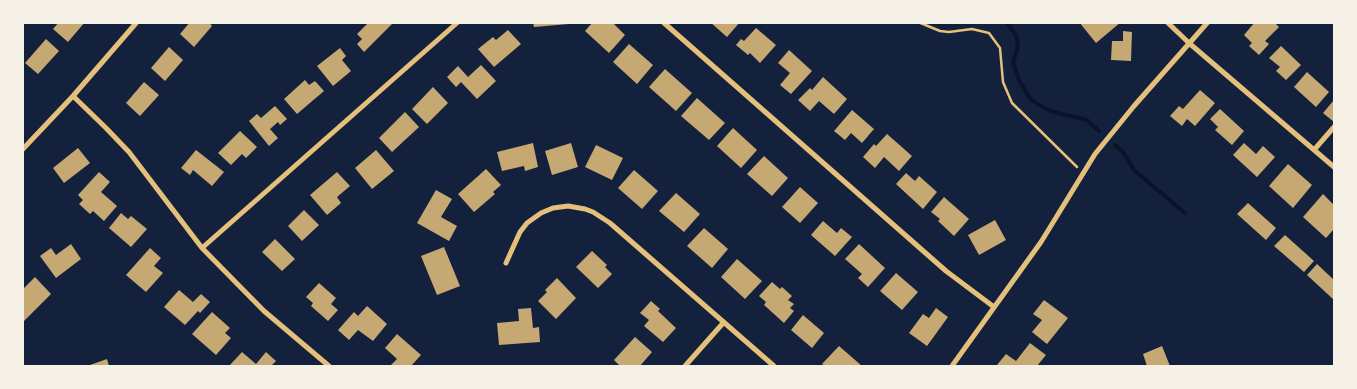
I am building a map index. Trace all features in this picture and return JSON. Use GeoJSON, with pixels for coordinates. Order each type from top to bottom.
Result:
{"type":"FeatureCollection","features":[{"type":"Feature","properties":{"kind":"street"},"geometry":{"type":"LineString","coordinates":[[22,150],[73,96],[138,22]]}},
{"type":"Feature","properties":{"kind":"street"},"geometry":{"type":"LineString","coordinates":[[202,248],[458,22]]}},
{"type":"Feature","properties":{"kind":"street"},"geometry":{"type":"LineString","coordinates":[[663,22],[946,272],[994,307]]}},
{"type":"Feature","properties":{"kind":"street"},"geometry":{"type":"LineString","coordinates":[[1167,22],[1189,44],[1334,167]]}},
{"type":"Feature","properties":{"kind":"street"},"geometry":{"type":"LineString","coordinates":[[952,366],[1040,242],[1095,154],[1208,22]]}},
{"type":"Feature","properties":{"kind":"street"},"geometry":{"type":"LineString","coordinates":[[73,96],[129,152],[202,248],[264,311],[329,366]]}},
{"type":"Feature","properties":{"kind":"street"},"geometry":{"type":"LineString","coordinates":[[1314,150],[1334,127]]}},
{"type":"Feature","properties":{"kind":"street"},"geometry":{"type":"LineString","coordinates":[[506,263],[520,232],[534,217],[554,208],[568,206],[585,209],[601,216],[610,223],[774,366]]}},
{"type":"Feature","properties":{"kind":"street"},"geometry":{"type":"LineString","coordinates":[[685,366],[724,322]]}},
{"type":"Feature","properties":{"kind":"path"},"geometry":{"type":"LineString","coordinates":[[918,22],[940,31],[978,29],[989,32],[1000,48],[1002,82],[1012,103],[1083,173]]}},
{"type":"Feature","properties":{"kind":"building"},"geometry":{"type":"Polygon","coordinates":[[[59,22],[85,22],[68,42],[53,29],[59,22]]]}},
{"type":"Feature","properties":{"kind":"building"},"geometry":{"type":"Polygon","coordinates":[[[190,22],[209,22],[212,26],[194,47],[180,34],[190,22]]]}},
{"type":"Feature","properties":{"kind":"building"},"geometry":{"type":"Polygon","coordinates":[[[369,22],[394,22],[364,52],[357,44],[362,39],[357,34],[369,22]]]}},
{"type":"Feature","properties":{"kind":"building"},"geometry":{"type":"Polygon","coordinates":[[[533,22],[569,22],[569,24],[534,27],[533,22]]]}},
{"type":"Feature","properties":{"kind":"building"},"geometry":{"type":"Polygon","coordinates":[[[593,22],[612,22],[625,35],[609,53],[585,31],[593,22]]]}},
{"type":"Feature","properties":{"kind":"building"},"geometry":{"type":"Polygon","coordinates":[[[710,22],[740,22],[727,37],[710,22]]]}},
{"type":"Feature","properties":{"kind":"building"},"geometry":{"type":"Polygon","coordinates":[[[1079,22],[1121,22],[1096,43],[1079,22]]]}},
{"type":"Feature","properties":{"kind":"building"},"geometry":{"type":"Polygon","coordinates":[[[1255,22],[1274,22],[1279,27],[1265,41],[1269,44],[1259,55],[1249,46],[1252,43],[1244,35],[1255,22]]]}},
{"type":"Feature","properties":{"kind":"building"},"geometry":{"type":"Polygon","coordinates":[[[756,28],[776,45],[760,63],[750,53],[748,55],[736,45],[741,39],[744,41],[756,28]]]}},
{"type":"Feature","properties":{"kind":"building"},"geometry":{"type":"Polygon","coordinates":[[[508,30],[521,44],[494,67],[478,49],[493,37],[496,40],[508,30]]]}},
{"type":"Feature","properties":{"kind":"building"},"geometry":{"type":"Polygon","coordinates":[[[1123,31],[1132,32],[1131,61],[1111,60],[1112,41],[1123,41],[1123,31]]]}},
{"type":"Feature","properties":{"kind":"building"},"geometry":{"type":"Polygon","coordinates":[[[46,39],[59,51],[38,74],[25,63],[46,39]]]}},
{"type":"Feature","properties":{"kind":"building"},"geometry":{"type":"Polygon","coordinates":[[[629,44],[653,65],[637,84],[613,62],[629,44]]]}},
{"type":"Feature","properties":{"kind":"building"},"geometry":{"type":"Polygon","coordinates":[[[1281,46],[1301,65],[1286,80],[1276,71],[1280,67],[1269,58],[1281,46]]]}},
{"type":"Feature","properties":{"kind":"building"},"geometry":{"type":"Polygon","coordinates":[[[169,47],[183,60],[165,81],[151,68],[169,47]]]}},
{"type":"Feature","properties":{"kind":"building"},"geometry":{"type":"Polygon","coordinates":[[[340,48],[346,56],[342,60],[351,71],[333,86],[317,66],[340,48]]]}},
{"type":"Feature","properties":{"kind":"building"},"geometry":{"type":"Polygon","coordinates":[[[789,50],[812,71],[791,94],[780,85],[790,73],[778,63],[789,50]]]}},
{"type":"Feature","properties":{"kind":"building"},"geometry":{"type":"Polygon","coordinates":[[[481,65],[496,81],[477,99],[461,82],[456,87],[447,77],[458,66],[468,77],[481,65]]]}},
{"type":"Feature","properties":{"kind":"building"},"geometry":{"type":"Polygon","coordinates":[[[665,69],[692,93],[676,111],[649,87],[665,69]]]}},
{"type":"Feature","properties":{"kind":"building"},"geometry":{"type":"Polygon","coordinates":[[[1307,72],[1329,92],[1316,107],[1294,87],[1307,72]]]}},
{"type":"Feature","properties":{"kind":"building"},"geometry":{"type":"Polygon","coordinates":[[[823,77],[847,99],[834,114],[819,101],[810,111],[798,100],[810,88],[812,90],[823,77]]]}},
{"type":"Feature","properties":{"kind":"building"},"geometry":{"type":"Polygon","coordinates":[[[305,80],[309,85],[315,81],[324,91],[297,114],[284,99],[305,80]]]}},
{"type":"Feature","properties":{"kind":"building"},"geometry":{"type":"Polygon","coordinates":[[[144,82],[159,95],[140,116],[126,103],[144,82]]]}},
{"type":"Feature","properties":{"kind":"building"},"geometry":{"type":"Polygon","coordinates":[[[433,87],[448,103],[427,124],[412,109],[433,87]]]}},
{"type":"Feature","properties":{"kind":"building"},"geometry":{"type":"Polygon","coordinates":[[[1200,90],[1215,103],[1195,126],[1187,119],[1182,126],[1170,116],[1179,106],[1183,109],[1200,90]]]}},
{"type":"Feature","properties":{"kind":"building"},"geometry":{"type":"Polygon","coordinates":[[[697,98],[725,123],[709,140],[681,116],[697,98]]]}},
{"type":"Feature","properties":{"kind":"building"},"geometry":{"type":"Polygon","coordinates":[[[1334,100],[1334,122],[1323,113],[1334,100]]]}},
{"type":"Feature","properties":{"kind":"building"},"geometry":{"type":"Polygon","coordinates":[[[275,106],[287,119],[280,125],[278,122],[270,129],[278,138],[269,146],[249,121],[257,114],[261,118],[275,106]]]}},
{"type":"Feature","properties":{"kind":"building"},"geometry":{"type":"Polygon","coordinates":[[[1220,109],[1244,131],[1232,145],[1215,130],[1218,127],[1210,119],[1220,109]]]}},
{"type":"Feature","properties":{"kind":"building"},"geometry":{"type":"Polygon","coordinates":[[[852,110],[874,129],[862,143],[851,133],[845,140],[834,131],[852,110]]]}},
{"type":"Feature","properties":{"kind":"building"},"geometry":{"type":"Polygon","coordinates":[[[405,112],[419,127],[392,152],[379,138],[405,112]]]}},
{"type":"Feature","properties":{"kind":"building"},"geometry":{"type":"Polygon","coordinates":[[[733,128],[757,150],[741,168],[717,146],[733,128]]]}},
{"type":"Feature","properties":{"kind":"building"},"geometry":{"type":"Polygon","coordinates":[[[240,131],[257,147],[246,158],[242,154],[231,165],[218,153],[240,131]]]}},
{"type":"Feature","properties":{"kind":"building"},"geometry":{"type":"Polygon","coordinates":[[[887,134],[912,156],[899,171],[884,157],[875,168],[863,157],[874,144],[876,146],[887,134]]]}},
{"type":"Feature","properties":{"kind":"building"},"geometry":{"type":"Polygon","coordinates":[[[533,143],[538,167],[525,171],[524,166],[502,171],[497,152],[533,143]]]}},
{"type":"Feature","properties":{"kind":"building"},"geometry":{"type":"Polygon","coordinates":[[[571,143],[578,167],[552,175],[545,151],[571,143]]]}},
{"type":"Feature","properties":{"kind":"building"},"geometry":{"type":"Polygon","coordinates":[[[1244,143],[1256,154],[1263,146],[1275,157],[1257,177],[1233,155],[1244,143]]]}},
{"type":"Feature","properties":{"kind":"building"},"geometry":{"type":"Polygon","coordinates":[[[596,145],[623,158],[612,180],[585,167],[596,145]]]}},
{"type":"Feature","properties":{"kind":"building"},"geometry":{"type":"Polygon","coordinates":[[[78,148],[90,163],[64,183],[53,168],[78,148]]]}},
{"type":"Feature","properties":{"kind":"building"},"geometry":{"type":"Polygon","coordinates":[[[196,150],[224,172],[212,186],[193,170],[190,175],[181,168],[196,150]]]}},
{"type":"Feature","properties":{"kind":"building"},"geometry":{"type":"Polygon","coordinates":[[[376,150],[394,171],[372,189],[355,168],[376,150]]]}},
{"type":"Feature","properties":{"kind":"building"},"geometry":{"type":"Polygon","coordinates":[[[764,156],[788,178],[772,196],[747,174],[764,156]]]}},
{"type":"Feature","properties":{"kind":"building"},"geometry":{"type":"Polygon","coordinates":[[[1288,164],[1312,185],[1293,208],[1269,186],[1288,164]]]}},
{"type":"Feature","properties":{"kind":"building"},"geometry":{"type":"Polygon","coordinates":[[[486,169],[501,185],[493,192],[495,194],[474,212],[458,194],[486,169]]]}},
{"type":"Feature","properties":{"kind":"building"},"geometry":{"type":"Polygon","coordinates":[[[634,170],[658,191],[642,209],[618,188],[634,170]]]}},
{"type":"Feature","properties":{"kind":"building"},"geometry":{"type":"Polygon","coordinates":[[[99,172],[110,182],[101,192],[117,206],[104,221],[93,211],[90,214],[79,204],[83,200],[78,195],[99,172]]]}},
{"type":"Feature","properties":{"kind":"building"},"geometry":{"type":"Polygon","coordinates":[[[337,172],[350,186],[337,197],[341,203],[327,215],[310,195],[337,172]]]}},
{"type":"Feature","properties":{"kind":"building"},"geometry":{"type":"Polygon","coordinates":[[[906,173],[915,181],[919,176],[937,192],[923,209],[896,184],[906,173]]]}},
{"type":"Feature","properties":{"kind":"building"},"geometry":{"type":"Polygon","coordinates":[[[800,187],[818,203],[800,223],[782,207],[800,187]]]}},
{"type":"Feature","properties":{"kind":"building"},"geometry":{"type":"Polygon","coordinates":[[[436,190],[452,199],[441,217],[457,226],[449,241],[417,223],[436,190]]]}},
{"type":"Feature","properties":{"kind":"building"},"geometry":{"type":"Polygon","coordinates":[[[676,193],[700,214],[684,232],[659,211],[676,193]]]}},
{"type":"Feature","properties":{"kind":"building"},"geometry":{"type":"Polygon","coordinates":[[[1323,194],[1334,205],[1334,229],[1326,238],[1303,217],[1323,194]]]}},
{"type":"Feature","properties":{"kind":"building"},"geometry":{"type":"Polygon","coordinates":[[[944,197],[969,219],[954,236],[938,221],[940,219],[931,212],[944,197]]]}},
{"type":"Feature","properties":{"kind":"building"},"geometry":{"type":"Polygon","coordinates":[[[1248,203],[1276,228],[1266,240],[1237,214],[1248,203]]]}},
{"type":"Feature","properties":{"kind":"building"},"geometry":{"type":"Polygon","coordinates":[[[304,210],[319,225],[302,241],[288,226],[304,210]]]}},
{"type":"Feature","properties":{"kind":"building"},"geometry":{"type":"Polygon","coordinates":[[[121,213],[128,219],[131,216],[147,229],[131,247],[109,228],[121,213]]]}},
{"type":"Feature","properties":{"kind":"building"},"geometry":{"type":"Polygon","coordinates":[[[995,220],[1006,240],[979,255],[968,235],[995,220]]]}},
{"type":"Feature","properties":{"kind":"building"},"geometry":{"type":"Polygon","coordinates":[[[823,221],[837,233],[841,228],[852,237],[835,256],[811,235],[823,221]]]}},
{"type":"Feature","properties":{"kind":"building"},"geometry":{"type":"Polygon","coordinates":[[[704,228],[728,249],[712,268],[687,246],[704,228]]]}},
{"type":"Feature","properties":{"kind":"building"},"geometry":{"type":"Polygon","coordinates":[[[1285,235],[1314,261],[1304,272],[1274,246],[1285,235]]]}},
{"type":"Feature","properties":{"kind":"building"},"geometry":{"type":"Polygon","coordinates":[[[275,239],[295,259],[282,271],[262,252],[275,239]]]}},
{"type":"Feature","properties":{"kind":"building"},"geometry":{"type":"Polygon","coordinates":[[[71,244],[81,259],[56,278],[40,256],[51,248],[56,255],[71,244]]]}},
{"type":"Feature","properties":{"kind":"building"},"geometry":{"type":"Polygon","coordinates":[[[859,244],[885,268],[868,287],[858,278],[862,274],[845,259],[859,244]]]}},
{"type":"Feature","properties":{"kind":"building"},"geometry":{"type":"Polygon","coordinates":[[[444,247],[460,286],[437,295],[421,256],[444,247]]]}},
{"type":"Feature","properties":{"kind":"building"},"geometry":{"type":"Polygon","coordinates":[[[150,248],[161,258],[154,266],[163,273],[146,292],[126,275],[150,248]]]}},
{"type":"Feature","properties":{"kind":"building"},"geometry":{"type":"Polygon","coordinates":[[[592,251],[607,265],[605,267],[612,274],[598,288],[576,267],[592,251]]]}},
{"type":"Feature","properties":{"kind":"building"},"geometry":{"type":"Polygon","coordinates":[[[737,259],[762,281],[745,299],[721,277],[737,259]]]}},
{"type":"Feature","properties":{"kind":"building"},"geometry":{"type":"Polygon","coordinates":[[[1317,264],[1334,280],[1334,300],[1307,275],[1317,264]]]}},
{"type":"Feature","properties":{"kind":"building"},"geometry":{"type":"Polygon","coordinates":[[[896,273],[918,292],[902,310],[880,291],[896,273]]]}},
{"type":"Feature","properties":{"kind":"building"},"geometry":{"type":"Polygon","coordinates":[[[35,277],[51,294],[22,323],[22,290],[35,277]]]}},
{"type":"Feature","properties":{"kind":"building"},"geometry":{"type":"Polygon","coordinates":[[[557,278],[576,298],[556,319],[538,301],[547,292],[545,290],[557,278]]]}},
{"type":"Feature","properties":{"kind":"building"},"geometry":{"type":"Polygon","coordinates":[[[772,282],[780,289],[782,287],[792,296],[788,300],[794,304],[790,308],[794,311],[784,323],[764,305],[766,302],[759,296],[772,282]]]}},
{"type":"Feature","properties":{"kind":"building"},"geometry":{"type":"Polygon","coordinates":[[[319,283],[336,298],[331,304],[338,310],[328,321],[311,306],[313,303],[306,297],[319,283]]]}},
{"type":"Feature","properties":{"kind":"building"},"geometry":{"type":"Polygon","coordinates":[[[179,290],[193,302],[201,294],[210,302],[200,313],[198,311],[185,325],[164,307],[179,290]]]}},
{"type":"Feature","properties":{"kind":"building"},"geometry":{"type":"Polygon","coordinates":[[[1044,300],[1068,318],[1047,344],[1032,332],[1042,320],[1033,314],[1044,300]]]}},
{"type":"Feature","properties":{"kind":"building"},"geometry":{"type":"Polygon","coordinates":[[[651,301],[660,309],[658,311],[676,328],[663,342],[644,326],[649,320],[640,313],[651,301]]]}},
{"type":"Feature","properties":{"kind":"building"},"geometry":{"type":"Polygon","coordinates":[[[367,306],[387,324],[373,341],[358,330],[349,340],[338,330],[354,312],[358,316],[367,306]]]}},
{"type":"Feature","properties":{"kind":"building"},"geometry":{"type":"Polygon","coordinates":[[[531,308],[533,328],[539,327],[540,342],[499,345],[497,323],[519,321],[518,309],[531,308]]]}},
{"type":"Feature","properties":{"kind":"building"},"geometry":{"type":"Polygon","coordinates":[[[936,308],[948,317],[927,346],[909,333],[923,314],[929,318],[936,308]]]}},
{"type":"Feature","properties":{"kind":"building"},"geometry":{"type":"Polygon","coordinates":[[[212,312],[230,328],[225,333],[231,338],[216,355],[192,334],[212,312]]]}},
{"type":"Feature","properties":{"kind":"building"},"geometry":{"type":"Polygon","coordinates":[[[803,315],[824,333],[812,348],[791,330],[803,315]]]}},
{"type":"Feature","properties":{"kind":"building"},"geometry":{"type":"Polygon","coordinates":[[[397,334],[421,355],[411,366],[390,366],[397,359],[385,348],[397,334]]]}},
{"type":"Feature","properties":{"kind":"building"},"geometry":{"type":"Polygon","coordinates":[[[635,337],[652,352],[640,366],[620,366],[614,360],[635,337]]]}},
{"type":"Feature","properties":{"kind":"building"},"geometry":{"type":"Polygon","coordinates":[[[1030,343],[1046,355],[1037,366],[997,365],[1006,354],[1016,361],[1030,343]]]}},
{"type":"Feature","properties":{"kind":"building"},"geometry":{"type":"Polygon","coordinates":[[[839,346],[862,366],[825,366],[822,364],[839,346]]]}},
{"type":"Feature","properties":{"kind":"building"},"geometry":{"type":"Polygon","coordinates":[[[1162,346],[1170,366],[1147,366],[1143,354],[1162,346]]]}},
{"type":"Feature","properties":{"kind":"building"},"geometry":{"type":"Polygon","coordinates":[[[242,352],[256,364],[266,352],[276,361],[271,366],[229,366],[242,352]]]}},
{"type":"Feature","properties":{"kind":"building"},"geometry":{"type":"Polygon","coordinates":[[[107,359],[109,366],[87,366],[107,359]]]}},
{"type":"Feature","properties":{"kind":"waterway"},"geometry":{"type":"LineString","coordinates":[[1006,22],[1016,35],[1018,46],[1013,63],[1020,82],[1031,100],[1050,111],[1087,120],[1099,131]]}},
{"type":"Feature","properties":{"kind":"waterway"},"geometry":{"type":"LineString","coordinates":[[1115,145],[1123,152],[1134,170],[1185,213]]}}]}
